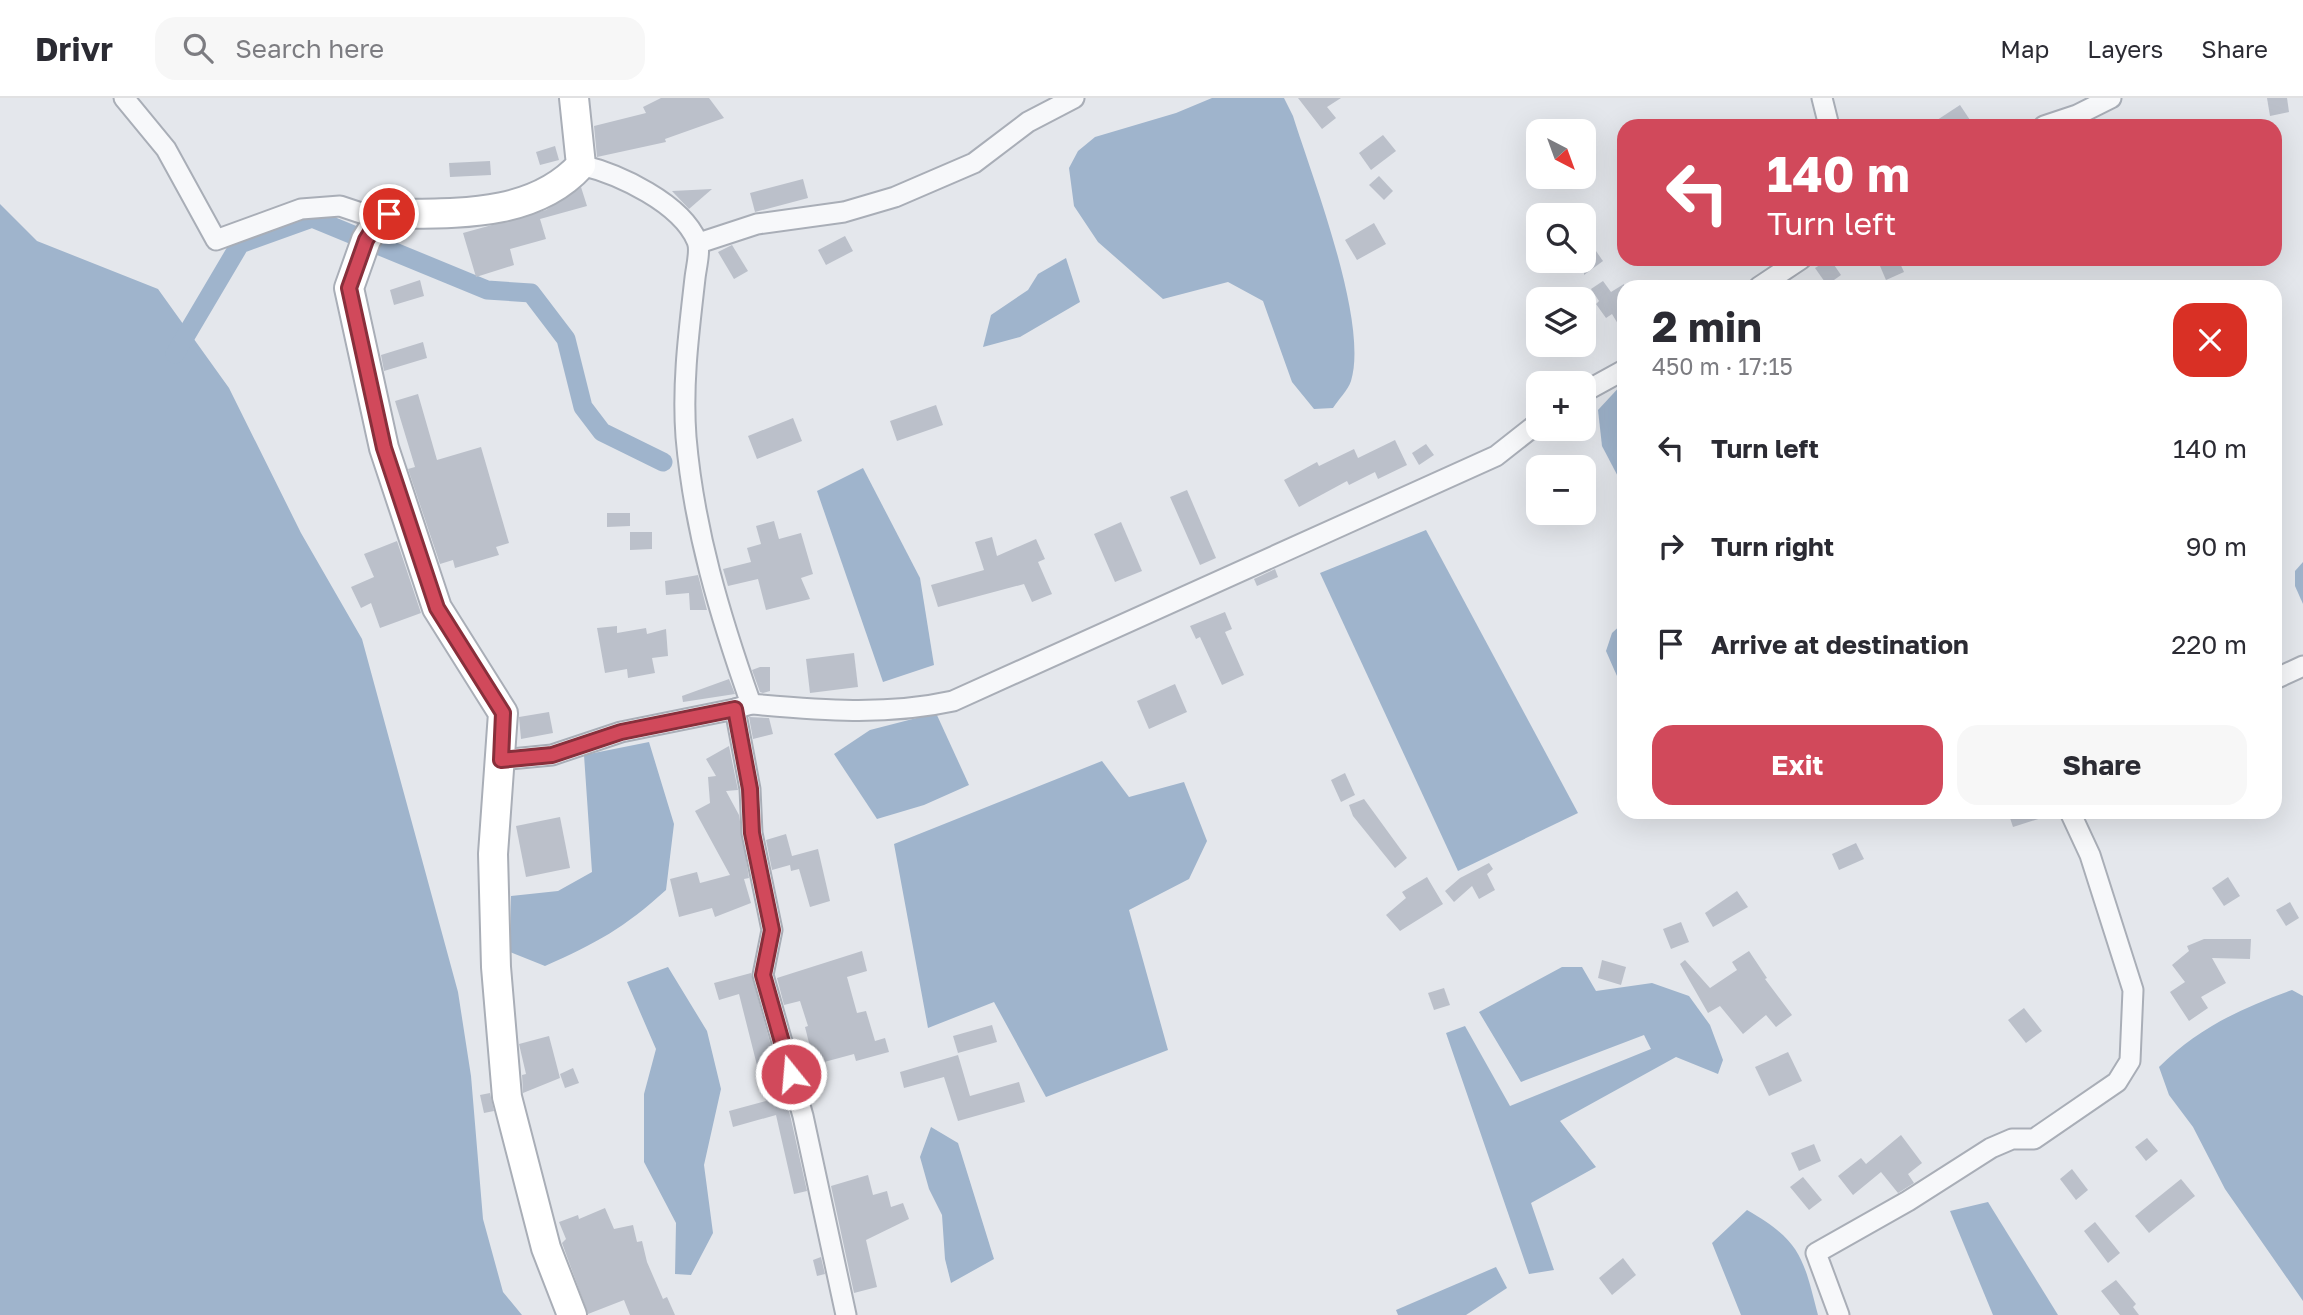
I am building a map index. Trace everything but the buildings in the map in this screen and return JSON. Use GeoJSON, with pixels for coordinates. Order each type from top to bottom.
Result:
{"type":"FeatureCollection","features":[{"type":"Feature","properties":{"kind":"main road"},"geometry":{"type":"LineString","coordinates":[[572,1315],[546,1248],[507,1097],[496,967],[493,853],[503,713],[437,608],[384,448],[349,288],[375,224],[389,214],[488,212],[554,189],[581,165],[574,98]]}},
{"type":"Feature","properties":{"kind":"street"},"geometry":{"type":"LineString","coordinates":[[124,98],[166,149],[216,240],[301,209],[340,206],[375,224]]}},
{"type":"Feature","properties":{"kind":"street"},"geometry":{"type":"LineString","coordinates":[[699,243],[757,224],[844,212],[895,197],[974,163],[1028,122],[1074,98]]}},
{"type":"Feature","properties":{"kind":"street"},"geometry":{"type":"LineString","coordinates":[[1822,98],[1827,119]]}},
{"type":"Feature","properties":{"kind":"street"},"geometry":{"type":"LineString","coordinates":[[2065,119],[2112,98]]}},
{"type":"Feature","properties":{"kind":"street"},"geometry":{"type":"LineString","coordinates":[[581,165],[601,170],[643,189],[683,219],[699,243],[684,362],[686,436],[699,536],[743,706],[752,833],[772,930],[763,975],[803,1116],[846,1315]]}},
{"type":"Feature","properties":{"kind":"street"},"geometry":{"type":"LineString","coordinates":[[1783,280],[1795,266]]}},
{"type":"Feature","properties":{"kind":"street"},"geometry":{"type":"LineString","coordinates":[[1596,385],[1617,374]]}},
{"type":"Feature","properties":{"kind":"street"},"geometry":{"type":"LineString","coordinates":[[501,760],[552,755],[621,732],[743,706],[862,712],[921,708],[953,701],[1496,456],[1526,433]]}},
{"type":"Feature","properties":{"kind":"street"},"geometry":{"type":"LineString","coordinates":[[2282,676],[2303,666]]}},
{"type":"Feature","properties":{"kind":"street"},"geometry":{"type":"LineString","coordinates":[[1839,1315],[1816,1253],[1908,1201],[1991,1148],[2012,1139],[2034,1139],[2118,1082],[2130,1061],[2133,990],[2090,855],[2073,819]]}},
{"type":"Feature","properties":{"kind":"water"},"geometry":{"type":"Polygon","coordinates":[[[1212,98],[1284,98],[1293,116],[1336,249],[1352,323],[1354,355],[1351,381],[1333,408],[1314,409],[1292,382],[1263,301],[1228,282],[1163,299],[1098,242],[1074,206],[1069,168],[1078,151],[1095,137],[1176,113],[1212,98]]]}},
{"type":"Feature","properties":{"kind":"water"},"geometry":{"type":"Polygon","coordinates":[[[0,204],[37,241],[158,289],[229,388],[301,533],[362,639],[458,992],[471,1076],[483,1219],[503,1292],[522,1315],[0,1315],[0,204]]]}},
{"type":"Feature","properties":{"kind":"water"},"geometry":{"type":"Polygon","coordinates":[[[1066,258],[1080,302],[1020,337],[983,347],[991,315],[1028,290],[1038,274],[1066,258]]]}},
{"type":"Feature","properties":{"kind":"water"},"geometry":{"type":"Polygon","coordinates":[[[1617,390],[1617,475],[1602,446],[1598,410],[1617,390]]]}},
{"type":"Feature","properties":{"kind":"water"},"geometry":{"type":"Polygon","coordinates":[[[863,468],[920,578],[934,665],[883,682],[817,491],[863,468]]]}},
{"type":"Feature","properties":{"kind":"water"},"geometry":{"type":"Polygon","coordinates":[[[1426,530],[1578,813],[1458,871],[1320,573],[1426,530]]]}},
{"type":"Feature","properties":{"kind":"water"},"geometry":{"type":"Polygon","coordinates":[[[2303,562],[2303,604],[2295,586],[2295,571],[2303,562]]]}},
{"type":"Feature","properties":{"kind":"water"},"geometry":{"type":"Polygon","coordinates":[[[1617,628],[1617,676],[1606,651],[1612,633],[1617,628]]]}},
{"type":"Feature","properties":{"kind":"water"},"geometry":{"type":"Polygon","coordinates":[[[936,713],[969,785],[924,805],[877,819],[834,754],[870,730],[936,713]]]}},
{"type":"Feature","properties":{"kind":"water"},"geometry":{"type":"Polygon","coordinates":[[[649,742],[674,824],[666,890],[609,934],[545,966],[510,952],[511,896],[558,891],[592,872],[584,755],[649,742]]]}},
{"type":"Feature","properties":{"kind":"water"},"geometry":{"type":"Polygon","coordinates":[[[1102,761],[1129,797],[1184,782],[1207,841],[1189,879],[1129,910],[1168,1050],[1046,1097],[994,1002],[928,1028],[894,844],[1102,761]]]}},
{"type":"Feature","properties":{"kind":"water"},"geometry":{"type":"Polygon","coordinates":[[[668,967],[707,1031],[721,1089],[704,1165],[713,1233],[691,1275],[675,1274],[676,1223],[644,1162],[644,1094],[656,1049],[627,982],[668,967]]]}},
{"type":"Feature","properties":{"kind":"water"},"geometry":{"type":"Polygon","coordinates":[[[1562,967],[1582,967],[1596,991],[1652,983],[1689,996],[1710,1025],[1723,1060],[1718,1074],[1676,1057],[1560,1121],[1596,1167],[1531,1203],[1554,1270],[1529,1274],[1446,1033],[1465,1026],[1510,1106],[1651,1049],[1644,1035],[1521,1082],[1479,1012],[1562,967]]]}},
{"type":"Feature","properties":{"kind":"water"},"geometry":{"type":"Polygon","coordinates":[[[2292,990],[2303,996],[2303,1301],[2225,1189],[2193,1127],[2169,1095],[2159,1067],[2189,1041],[2221,1021],[2292,990]]]}},
{"type":"Feature","properties":{"kind":"water"},"geometry":{"type":"Polygon","coordinates":[[[931,1127],[958,1143],[994,1259],[951,1283],[945,1259],[942,1215],[929,1189],[920,1157],[931,1127]]]}},
{"type":"Feature","properties":{"kind":"water"},"geometry":{"type":"Polygon","coordinates":[[[1988,1202],[2058,1315],[1993,1315],[1950,1211],[1988,1202]]]}},
{"type":"Feature","properties":{"kind":"water"},"geometry":{"type":"Polygon","coordinates":[[[1747,1210],[1779,1231],[1797,1252],[1808,1278],[1818,1315],[1741,1315],[1712,1243],[1747,1210]]]}},
{"type":"Feature","properties":{"kind":"water"},"geometry":{"type":"Polygon","coordinates":[[[1496,1267],[1507,1288],[1466,1315],[1398,1315],[1396,1310],[1496,1267]]]}},
{"type":"Feature","properties":{"kind":"waterway"},"geometry":{"type":"LineString","coordinates":[[175,354],[240,244],[312,218],[487,290],[531,293],[566,339],[583,407],[602,432],[663,462]]}},
{"type":"Feature","properties":{"kind":"route"},"geometry":{"type":"LineString","coordinates":[[389,214],[379,219],[366,240],[349,288],[384,448],[437,608],[503,713],[501,760],[552,755],[621,732],[735,709],[750,789],[752,833],[772,930],[769,956],[763,975],[791,1074]]}}]}
